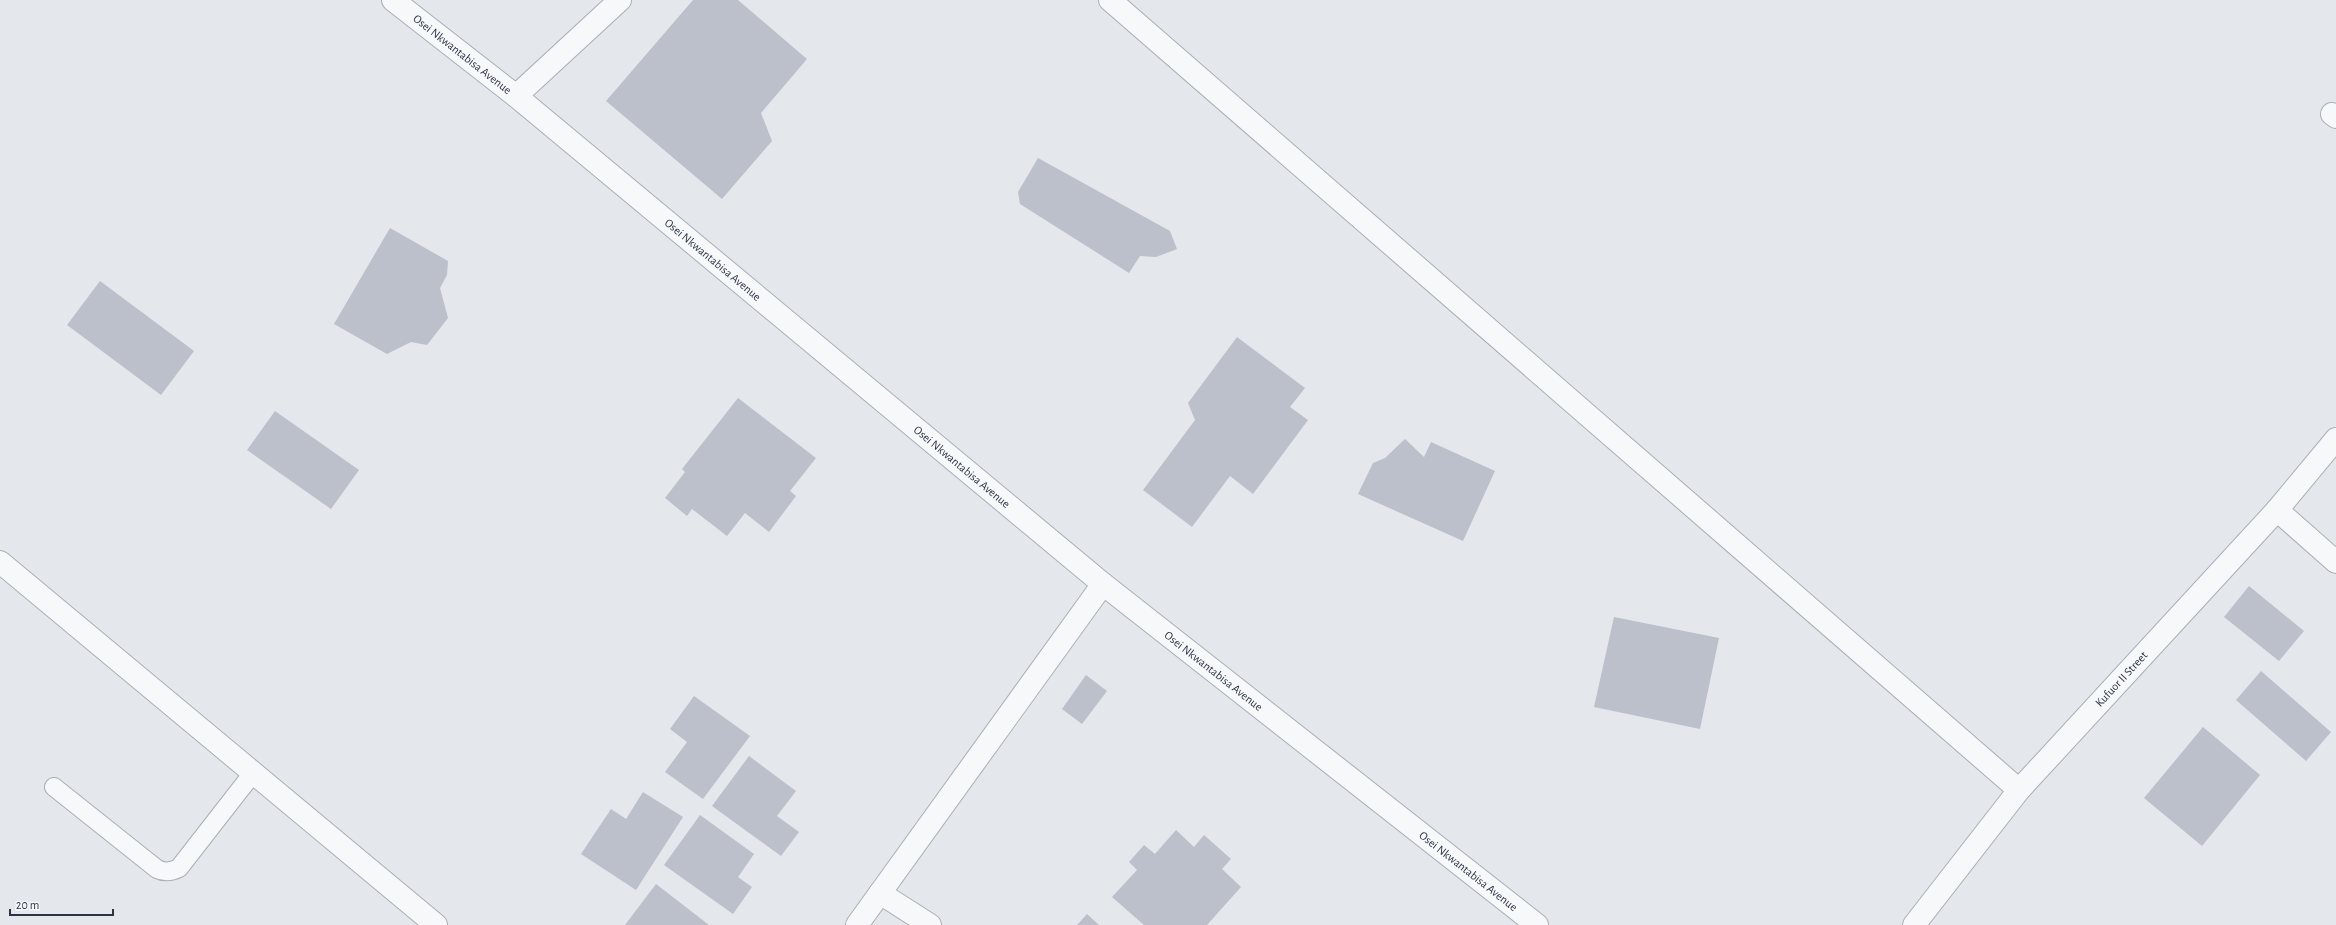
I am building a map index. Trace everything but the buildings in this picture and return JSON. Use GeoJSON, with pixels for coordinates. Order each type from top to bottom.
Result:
{"type":"FeatureCollection","features":[{"type":"Feature","properties":{"kind":"street","name":"Osei Nkwantabisa Avenue"},"geometry":{"type":"LineString","coordinates":[[393,0],[516,96],[1103,584],[1537,925]]}},
{"type":"Feature","properties":{"kind":"street"},"geometry":{"type":"LineString","coordinates":[[516,96],[620,0]]}},
{"type":"Feature","properties":{"kind":"street"},"geometry":{"type":"LineString","coordinates":[[1110,0],[2019,790]]}},
{"type":"Feature","properties":{"kind":"street","name":"Kufuor II Street"},"geometry":{"type":"LineString","coordinates":[[1914,925],[2019,790],[2277,510],[2336,439]]}},
{"type":"Feature","properties":{"kind":"street"},"geometry":{"type":"LineString","coordinates":[[2277,510],[2336,562]]}},
{"type":"Feature","properties":{"kind":"street"},"geometry":{"type":"LineString","coordinates":[[0,562],[436,925]]}},
{"type":"Feature","properties":{"kind":"street"},"geometry":{"type":"LineString","coordinates":[[857,925],[1103,584]]}},
{"type":"Feature","properties":{"kind":"street"},"geometry":{"type":"LineString","coordinates":[[880,893],[930,925]]}},
{"type":"Feature","properties":{"kind":"lane"},"geometry":{"type":"LineString","coordinates":[[54,787],[157,869],[168,872],[179,868],[253,772]]}}]}
